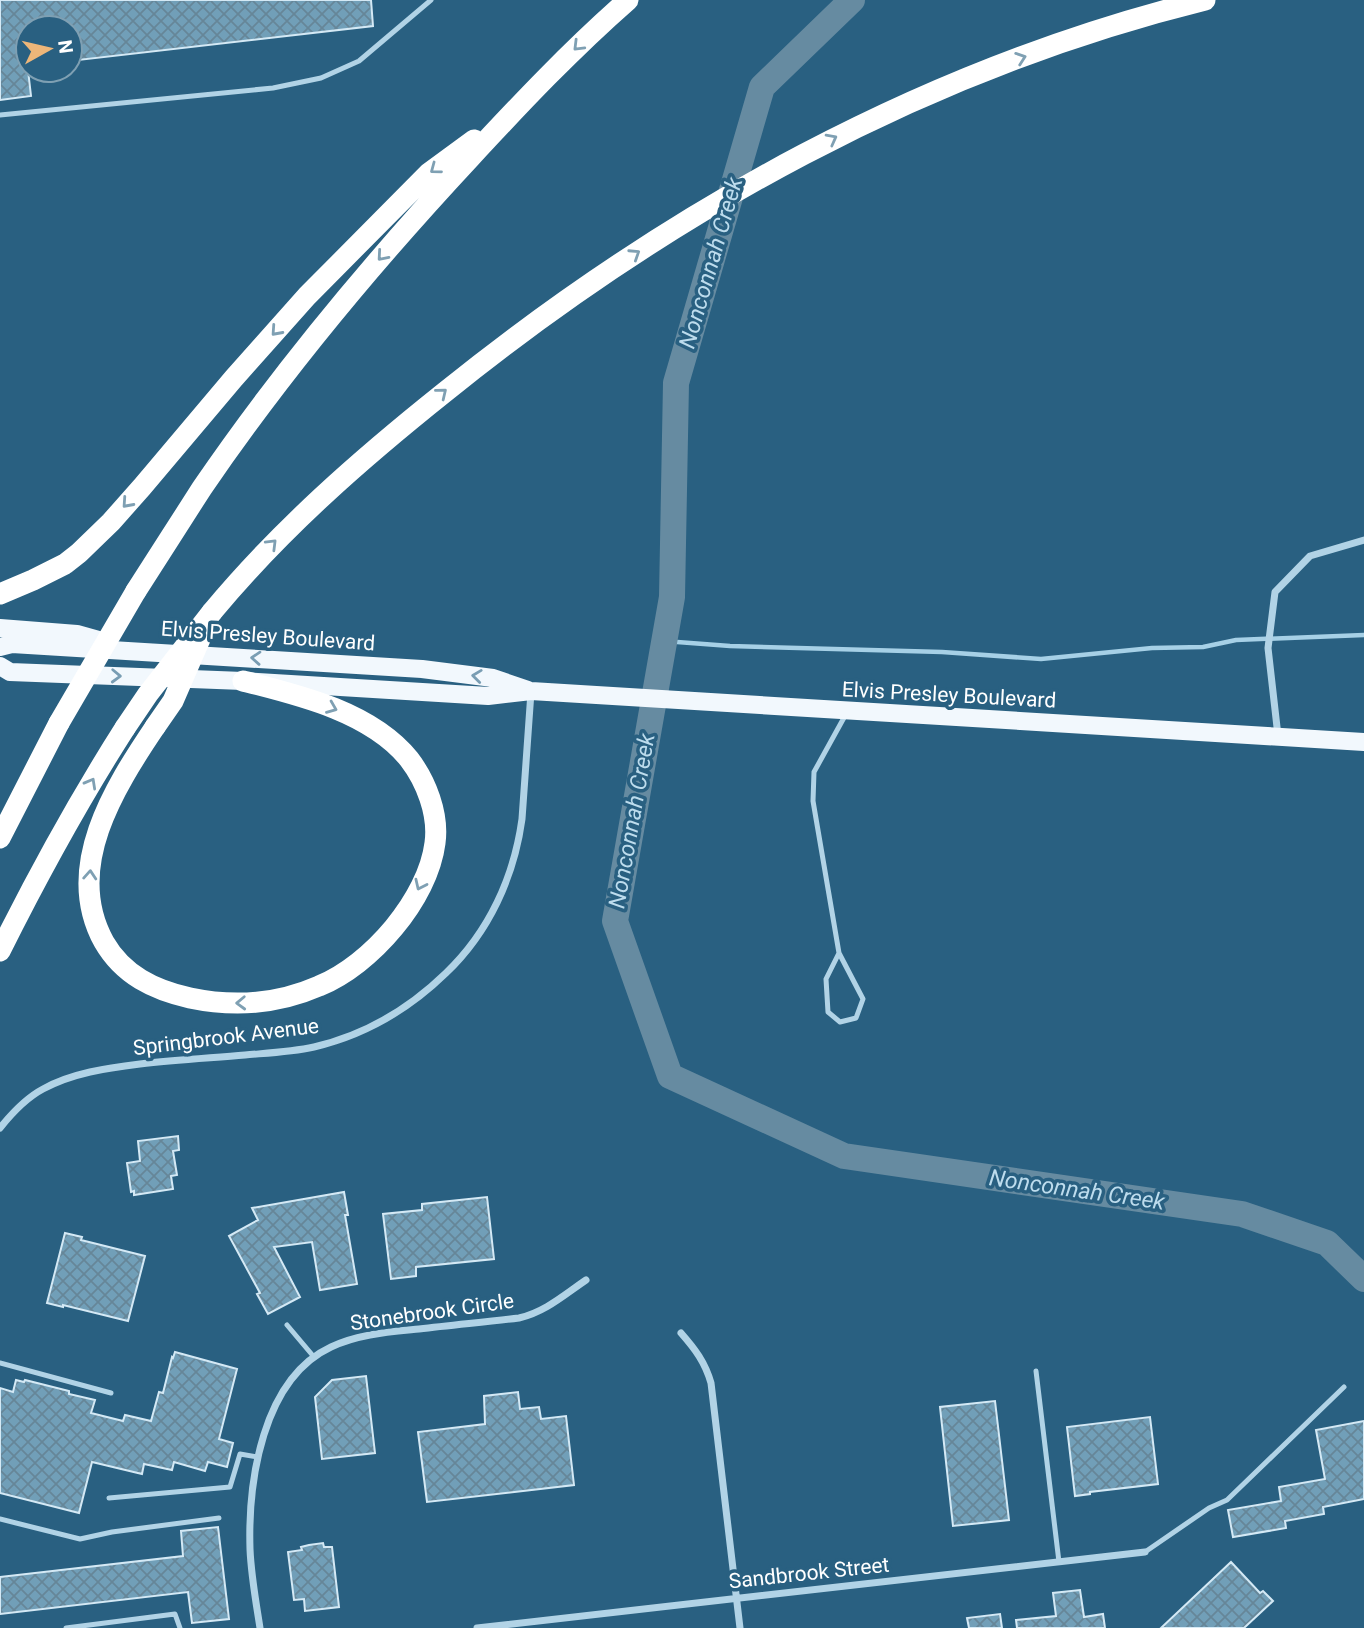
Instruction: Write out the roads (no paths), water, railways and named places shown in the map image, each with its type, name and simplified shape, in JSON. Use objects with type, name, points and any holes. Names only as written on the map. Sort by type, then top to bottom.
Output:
[{"type":"highway","points":[[0,838],[59,723],[136,591],[202,488],[289,370],[356,286],[510,114],[590,33],[628,0]]},
{"type":"highway","points":[[0,951],[26,898],[100,767],[155,685],[212,612],[290,526],[344,476],[477,365],[578,291],[715,203],[856,127],[957,82],[1077,38],[1201,1],[1224,0]]},
{"type":"highway","points":[[0,608],[44,586],[79,553],[111,522],[288,317],[361,240],[429,173],[510,114]]},
{"type":"highway","points":[[0,594],[65,564]]},
{"type":"highway","points":[[212,612],[173,701],[118,784],[101,820],[92,855],[89,885],[99,932],[118,962],[136,978],[155,988],[182,996],[210,1002],[240,1004],[292,996],[321,986],[369,954],[389,935],[406,912],[419,890],[435,844],[433,809],[421,778],[408,758],[393,744],[354,718],[322,704],[243,681]]},
{"type":"main road","points":[[0,628],[77,634],[139,651]]},
{"type":"main road","name":"Elvis Presley Boulevard","points":[[0,647],[12,644],[422,669],[493,678],[531,691]]},
{"type":"main road","name":"Elvis Presley Boulevard","points":[[0,666],[10,672],[243,681],[488,696],[531,691],[1364,742]]},
{"type":"street","points":[[1278,737],[1268,648],[1275,592],[1310,556],[1364,540]]},
{"type":"street","name":"Springbrook Avenue","points":[[0,1128],[18,1108],[41,1090],[84,1073],[120,1066],[312,1047],[344,1039],[391,1016],[422,996],[453,967],[479,935],[506,882],[519,840],[522,819],[531,691]]},
{"type":"street","name":"Stonebrook Circle","points":[[260,1628],[250,1550],[254,1479],[272,1410],[284,1388],[300,1370],[330,1347],[353,1339],[527,1316],[549,1307],[586,1280]]},
{"type":"street","points":[[681,1333],[701,1356],[707,1368],[740,1628]]},
{"type":"street","name":"Sandbrook Street","points":[[477,1628],[1145,1552]]},
{"type":"lane","points":[[0,115],[273,88],[321,78],[359,61],[431,0]]},
{"type":"lane","points":[[839,953],[827,979],[828,1013],[840,1022],[856,1018],[863,999],[839,953],[813,791],[814,772],[848,711]]},
{"type":"lane","points":[[287,1325],[314,1357]]},
{"type":"lane","points":[[0,1363],[111,1393]]},
{"type":"lane","points":[[1036,1371],[1059,1562]]},
{"type":"lane","points":[[1145,1552],[1209,1508],[1227,1500],[1344,1387]]},
{"type":"lane","points":[[109,1498],[230,1487],[240,1454],[258,1457]]},
{"type":"lane","points":[[0,1519],[80,1539],[124,1530],[219,1518]]},
{"type":"lane","points":[[65,1628],[175,1614],[180,1628]]},
{"type":"waterway","name":"Nonconnah Creek","points":[[852,0],[762,87],[676,383],[672,597],[615,921],[670,1076],[844,1156],[1242,1214],[1327,1243],[1364,1279]]},
{"type":"waterway","points":[[664,641],[730,646],[942,652],[1041,659],[1152,648],[1203,647],[1236,640],[1364,635]]}]
